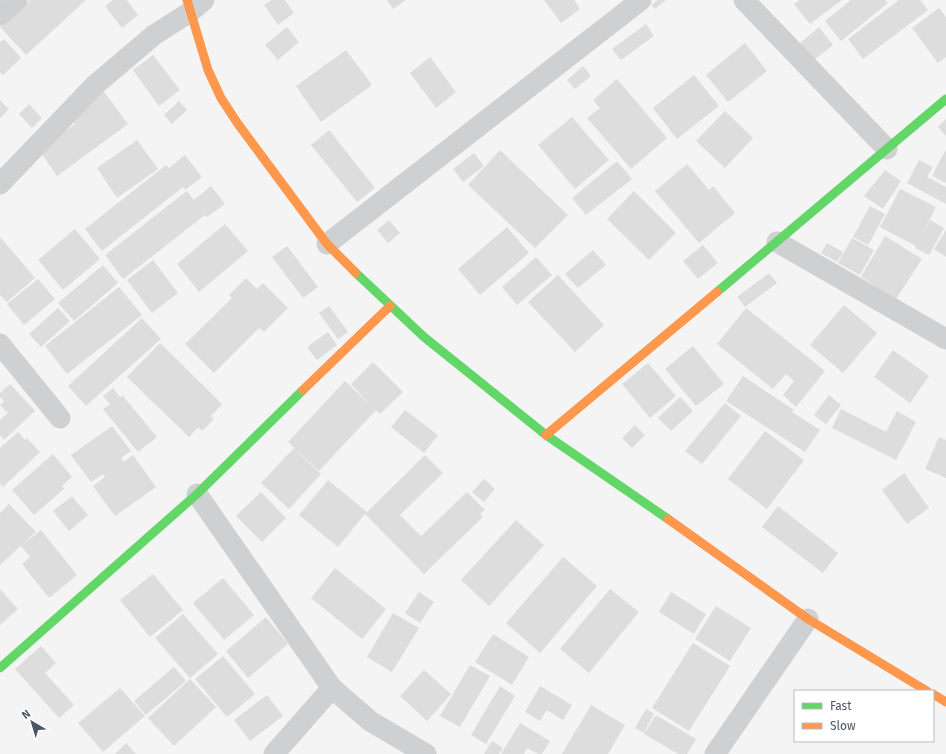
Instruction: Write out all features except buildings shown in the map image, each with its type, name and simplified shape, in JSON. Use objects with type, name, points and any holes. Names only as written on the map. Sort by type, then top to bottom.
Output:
[{"type":"street","points":[[0,15],[17,0]]},
{"type":"street","points":[[327,244],[641,0]]},
{"type":"street","points":[[744,0],[887,149]]},
{"type":"street","points":[[0,184],[95,85],[193,4],[208,70],[221,98],[238,124],[327,244],[390,306],[424,337],[546,435],[710,548],[808,619],[925,690]]},
{"type":"street","points":[[546,435],[946,99]]},
{"type":"street","points":[[777,242],[946,339]]},
{"type":"street","points":[[0,668],[197,494],[390,306]]},
{"type":"street","points":[[0,344],[60,418]]},
{"type":"street","points":[[197,494],[332,688],[370,721],[426,754]]},
{"type":"street","points":[[716,754],[808,619]]},
{"type":"street","points":[[274,754],[332,688]]},
{"type":"street","points":[[934,695],[946,702]]},
{"type":"traffic: fast","points":[[717,292],[946,99]]},
{"type":"traffic: fast","points":[[356,273],[424,337],[546,435],[668,519]]},
{"type":"traffic: fast","points":[[0,668],[197,494],[303,390]]},
{"type":"traffic: slow","points":[[187,0],[208,70],[221,98],[238,124],[327,244],[356,273]]},
{"type":"traffic: slow","points":[[546,435],[717,292]]},
{"type":"traffic: slow","points":[[303,390],[390,306]]},
{"type":"traffic: slow","points":[[668,519],[808,619],[925,690]]},
{"type":"traffic: slow","points":[[934,695],[946,702]]}]
